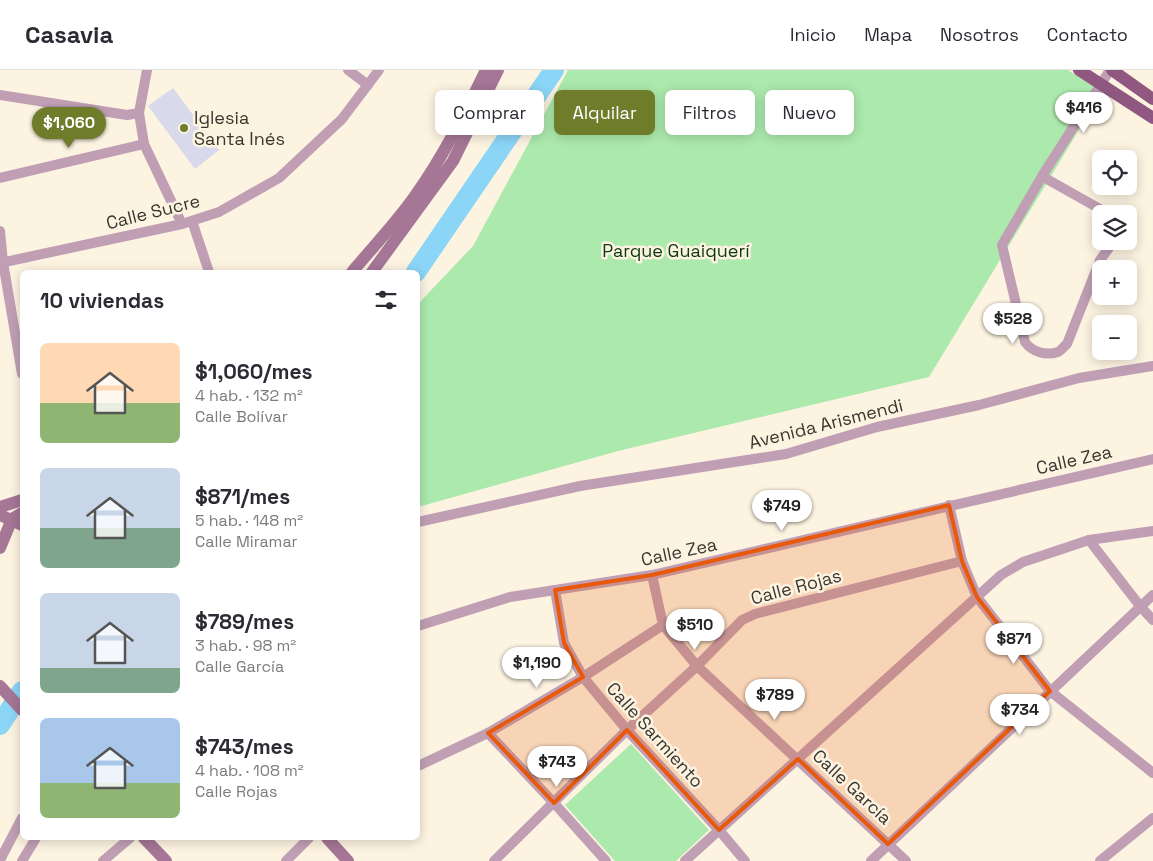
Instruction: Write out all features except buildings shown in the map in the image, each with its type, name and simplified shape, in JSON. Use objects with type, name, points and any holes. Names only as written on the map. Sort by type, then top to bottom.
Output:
[{"type":"main road","points":[[354,270],[415,197],[452,136],[486,70]]},
{"type":"main road","points":[[373,270],[453,162],[498,70]]},
{"type":"main road","points":[[1079,70],[1153,118]]},
{"type":"main road","points":[[1111,70],[1153,99]]},
{"type":"main road","points":[[0,507],[20,501]]},
{"type":"main road","points":[[0,548],[14,518]]},
{"type":"main road","points":[[0,686],[20,708]]},
{"type":"main road","points":[[146,840],[166,861]]},
{"type":"main road","points":[[329,840],[348,861]]},
{"type":"street","points":[[147,70],[139,113],[144,144],[182,224]]},
{"type":"street","points":[[348,70],[368,85]]},
{"type":"street","name":"Calle Sucre","points":[[1,262],[182,224],[219,212],[279,178],[342,119],[379,70]]},
{"type":"street","points":[[1107,250],[1100,260],[1067,344],[1058,352],[1040,353],[1030,348],[1025,342],[1002,245],[1043,176],[1111,70]]},
{"type":"street","points":[[0,95],[127,115],[139,113]]},
{"type":"street","points":[[0,178],[144,144]]},
{"type":"street","points":[[1043,176],[1093,205]]},
{"type":"street","points":[[192,221],[208,270]]},
{"type":"street","points":[[0,231],[1,262],[20,363]]},
{"type":"street","name":"Avenida Arismendi","points":[[420,522],[580,486],[786,454],[877,427],[979,405],[1079,378],[1153,366]]},
{"type":"street","name":"Calle Zea","points":[[420,625],[510,597],[652,575],[1153,459]]},
{"type":"street","points":[[949,506],[962,561],[977,597],[1050,691],[1153,774]]},
{"type":"street","points":[[685,861],[1002,575],[1022,562],[1089,540],[1153,531]]},
{"type":"street","points":[[1089,540],[1153,620]]},
{"type":"street","name":"Calle Rojas","points":[[494,861],[627,730],[697,666],[742,620],[755,614],[962,561]]},
{"type":"street","name":"Calle García","points":[[652,575],[662,625],[697,666],[906,861]]},
{"type":"street","name":"Calle Sarmiento","points":[[555,590],[564,643],[583,676],[627,730],[745,861]]},
{"type":"street","points":[[871,861],[1153,595]]},
{"type":"street","points":[[420,765],[488,732],[583,676],[662,625]]},
{"type":"street","points":[[488,732],[606,861]]},
{"type":"street","points":[[1100,861],[1153,818]]},
{"type":"street","points":[[0,860],[20,822]]},
{"type":"street","points":[[22,861],[35,840]]},
{"type":"street","points":[[104,861],[128,840]]},
{"type":"street","points":[[286,861],[307,840]]},
{"type":"highlighted area","points":[[949,505],[962,561],[977,597],[1050,691],[888,844],[798,759],[719,830],[627,730],[554,803],[488,733],[583,677],[564,643],[555,590],[652,575]]},
{"type":"green space","name":"Parque Guaiquerí","points":[[568,70],[1068,70],[1102,92],[929,377],[618,451],[420,506],[420,302],[473,246],[533,135],[544,135],[544,114],[554,96],[554,135],[655,135],[655,90],[557,90]]},
{"type":"green space","points":[[631,744],[709,830],[676,861],[615,861],[565,805]]},
{"type":"waterway","points":[[417,270],[554,70]]},
{"type":"waterway","points":[[0,725],[20,694]]},
{"type":"place","name":"Iglesia Santa Inés","points":[[184,128]]}]
